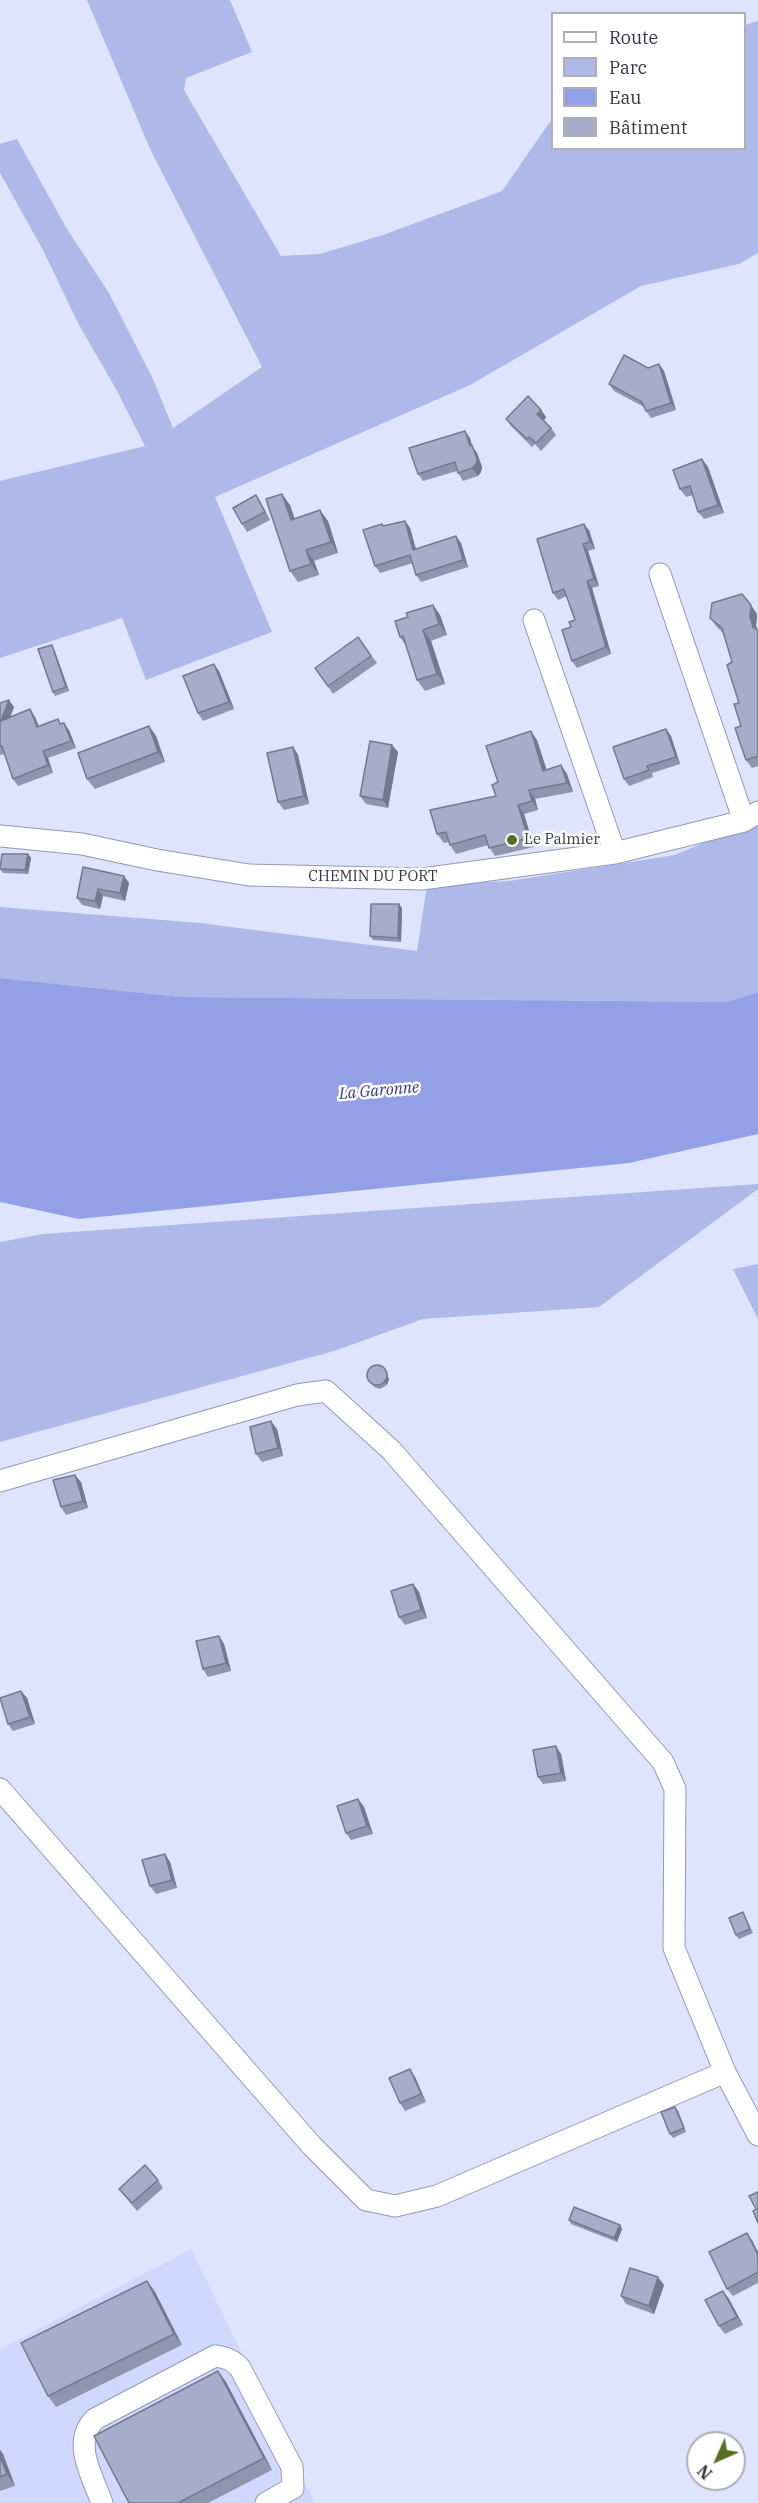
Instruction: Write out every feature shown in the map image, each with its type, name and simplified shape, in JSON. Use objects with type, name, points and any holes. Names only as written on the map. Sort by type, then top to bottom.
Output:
[{"type":"street","name":"CHEMIN DU PORT","points":[[0,836],[81,844],[157,860],[249,875],[422,879],[615,853],[751,816],[660,574]]},
{"type":"street","points":[[534,620],[615,853]]},
{"type":"street","points":[[0,1481],[297,1395],[326,1391],[391,1450],[663,1762],[675,1789],[674,1948],[725,2072],[758,2135]]},
{"type":"street","points":[[0,1789],[312,2146],[366,2200],[395,2206],[437,2196],[725,2072]]},
{"type":"street","points":[[102,2503],[82,2447],[90,2424],[95,2419],[215,2356],[234,2361],[240,2368],[292,2467],[294,2488],[266,2503]]},
{"type":"shaded area","points":[[191,2249],[315,2503],[0,2503],[0,2349]]},
{"type":"green space","points":[[87,0],[230,0],[252,52],[186,78],[184,90],[281,256],[320,254],[383,235],[502,191],[551,120],[551,150],[746,150],[746,25],[758,21],[758,253],[739,264],[641,286],[470,385],[215,497],[272,632],[146,680],[122,618],[0,658],[0,481],[145,446],[116,389],[79,325],[43,250],[0,173],[0,144],[17,139],[67,229],[109,293],[152,377],[173,428],[262,367],[151,151]]},
{"type":"green space","points":[[758,820],[758,992],[729,1002],[181,997],[0,978],[0,907],[200,923],[417,951],[427,885],[509,881],[675,855]]},
{"type":"green space","points":[[758,1184],[758,1189],[599,1307],[423,1319],[334,1351],[0,1442],[0,1242],[43,1234]]},
{"type":"green space","points":[[758,1264],[758,1319],[733,1269]]},
{"type":"water","name":"La Garonne","points":[[0,978],[181,997],[728,1002],[758,992],[758,1134],[629,1163],[79,1219],[0,1202]]},
{"type":"building","points":[[624,355],[648,368],[659,364],[671,403],[646,411],[642,402],[609,384]]},
{"type":"building","points":[[528,396],[541,410],[537,414],[551,428],[536,443],[529,437],[527,439],[506,419]]},
{"type":"building","points":[[465,431],[477,459],[472,468],[458,473],[455,462],[418,474],[409,448]]},
{"type":"building","points":[[702,459],[718,505],[698,512],[690,486],[680,489],[673,470]]},
{"type":"building","points":[[282,494],[291,520],[320,510],[331,542],[306,550],[311,564],[290,571],[266,499]]},
{"type":"building","points":[[256,495],[265,512],[242,524],[233,508]]},
{"type":"building","points":[[405,521],[413,550],[456,536],[463,560],[416,575],[410,555],[375,566],[363,530],[382,524],[383,526]]},
{"type":"building","points":[[584,524],[590,542],[583,544],[594,579],[587,581],[606,647],[572,661],[562,630],[571,627],[569,622],[575,620],[564,589],[553,593],[537,539]]},
{"type":"building","points":[[742,594],[751,605],[750,617],[753,627],[758,630],[758,756],[746,760],[735,728],[741,726],[734,704],[739,703],[727,665],[732,662],[722,628],[710,618],[712,603]]},
{"type":"building","points":[[433,605],[439,624],[423,630],[437,674],[417,680],[403,636],[400,637],[395,621],[408,617],[406,613]]},
{"type":"building","points":[[358,637],[371,656],[328,686],[315,668]]},
{"type":"building","points":[[52,645],[66,687],[53,692],[38,649]]},
{"type":"building","points":[[214,664],[229,702],[198,713],[183,676]]},
{"type":"building","points":[[9,700],[1,721],[30,709],[37,727],[58,719],[60,724],[64,723],[71,741],[43,751],[48,765],[13,779],[2,746],[0,746],[0,703]]},
{"type":"building","points":[[149,726],[158,752],[87,779],[78,753]]},
{"type":"building","points":[[666,729],[676,757],[647,766],[649,770],[624,779],[613,747]]},
{"type":"building","points":[[531,731],[543,771],[561,765],[567,783],[529,790],[532,801],[518,805],[528,838],[489,848],[485,835],[450,845],[446,832],[437,834],[430,810],[496,796],[492,785],[498,782],[486,746]]},
{"type":"building","points":[[370,741],[392,745],[383,800],[360,796]]},
{"type":"building","points":[[293,747],[304,796],[278,802],[267,753]]},
{"type":"building","points":[[2,854],[28,854],[25,870],[0,869]]},
{"type":"building","points":[[83,867],[124,876],[120,893],[98,889],[95,901],[77,898]]},
{"type":"building","points":[[371,904],[399,904],[398,938],[370,936]]},
{"type":"building","points":[[377,1365],[384,1368],[387,1375],[384,1382],[377,1385],[370,1382],[367,1375],[370,1368]]},
{"type":"building","points":[[271,1421],[278,1448],[256,1454],[250,1427]]},
{"type":"building","points":[[75,1475],[83,1501],[61,1507],[53,1480]]},
{"type":"building","points":[[413,1584],[421,1610],[399,1617],[391,1591]]},
{"type":"building","points":[[219,1636],[226,1663],[203,1669],[196,1641]]},
{"type":"building","points":[[21,1691],[30,1717],[8,1724],[0,1698]]},
{"type":"building","points":[[556,1746],[561,1773],[538,1777],[533,1750]]},
{"type":"building","points":[[358,1799],[367,1826],[346,1833],[337,1806]]},
{"type":"building","points":[[165,1854],[172,1880],[150,1886],[142,1860]]},
{"type":"building","points":[[743,1912],[750,1929],[736,1935],[729,1918]]},
{"type":"building","points":[[410,2069],[421,2094],[400,2103],[389,2078]]},
{"type":"building","points":[[675,2107],[684,2128],[670,2134],[661,2112]]},
{"type":"building","points":[[145,2165],[158,2180],[132,2203],[119,2189]]},
{"type":"building","points":[[758,2192],[758,2223],[753,2211],[756,2209],[749,2196]]},
{"type":"building","points":[[574,2207],[620,2225],[614,2238],[569,2220]]},
{"type":"building","points":[[747,2233],[758,2255],[758,2272],[727,2289],[709,2252]]},
{"type":"building","points":[[630,2268],[658,2277],[649,2306],[621,2296]]},
{"type":"building","points":[[147,2281],[174,2334],[48,2396],[21,2343]]},
{"type":"building","points":[[723,2291],[737,2317],[719,2326],[705,2300]]},
{"type":"building","points":[[218,2371],[264,2458],[178,2503],[129,2503],[94,2436]]},
{"type":"building","points":[[0,2456],[7,2474],[0,2477]]},
{"type":"place","name":"Le Palmier","points":[[512,840]]}]
